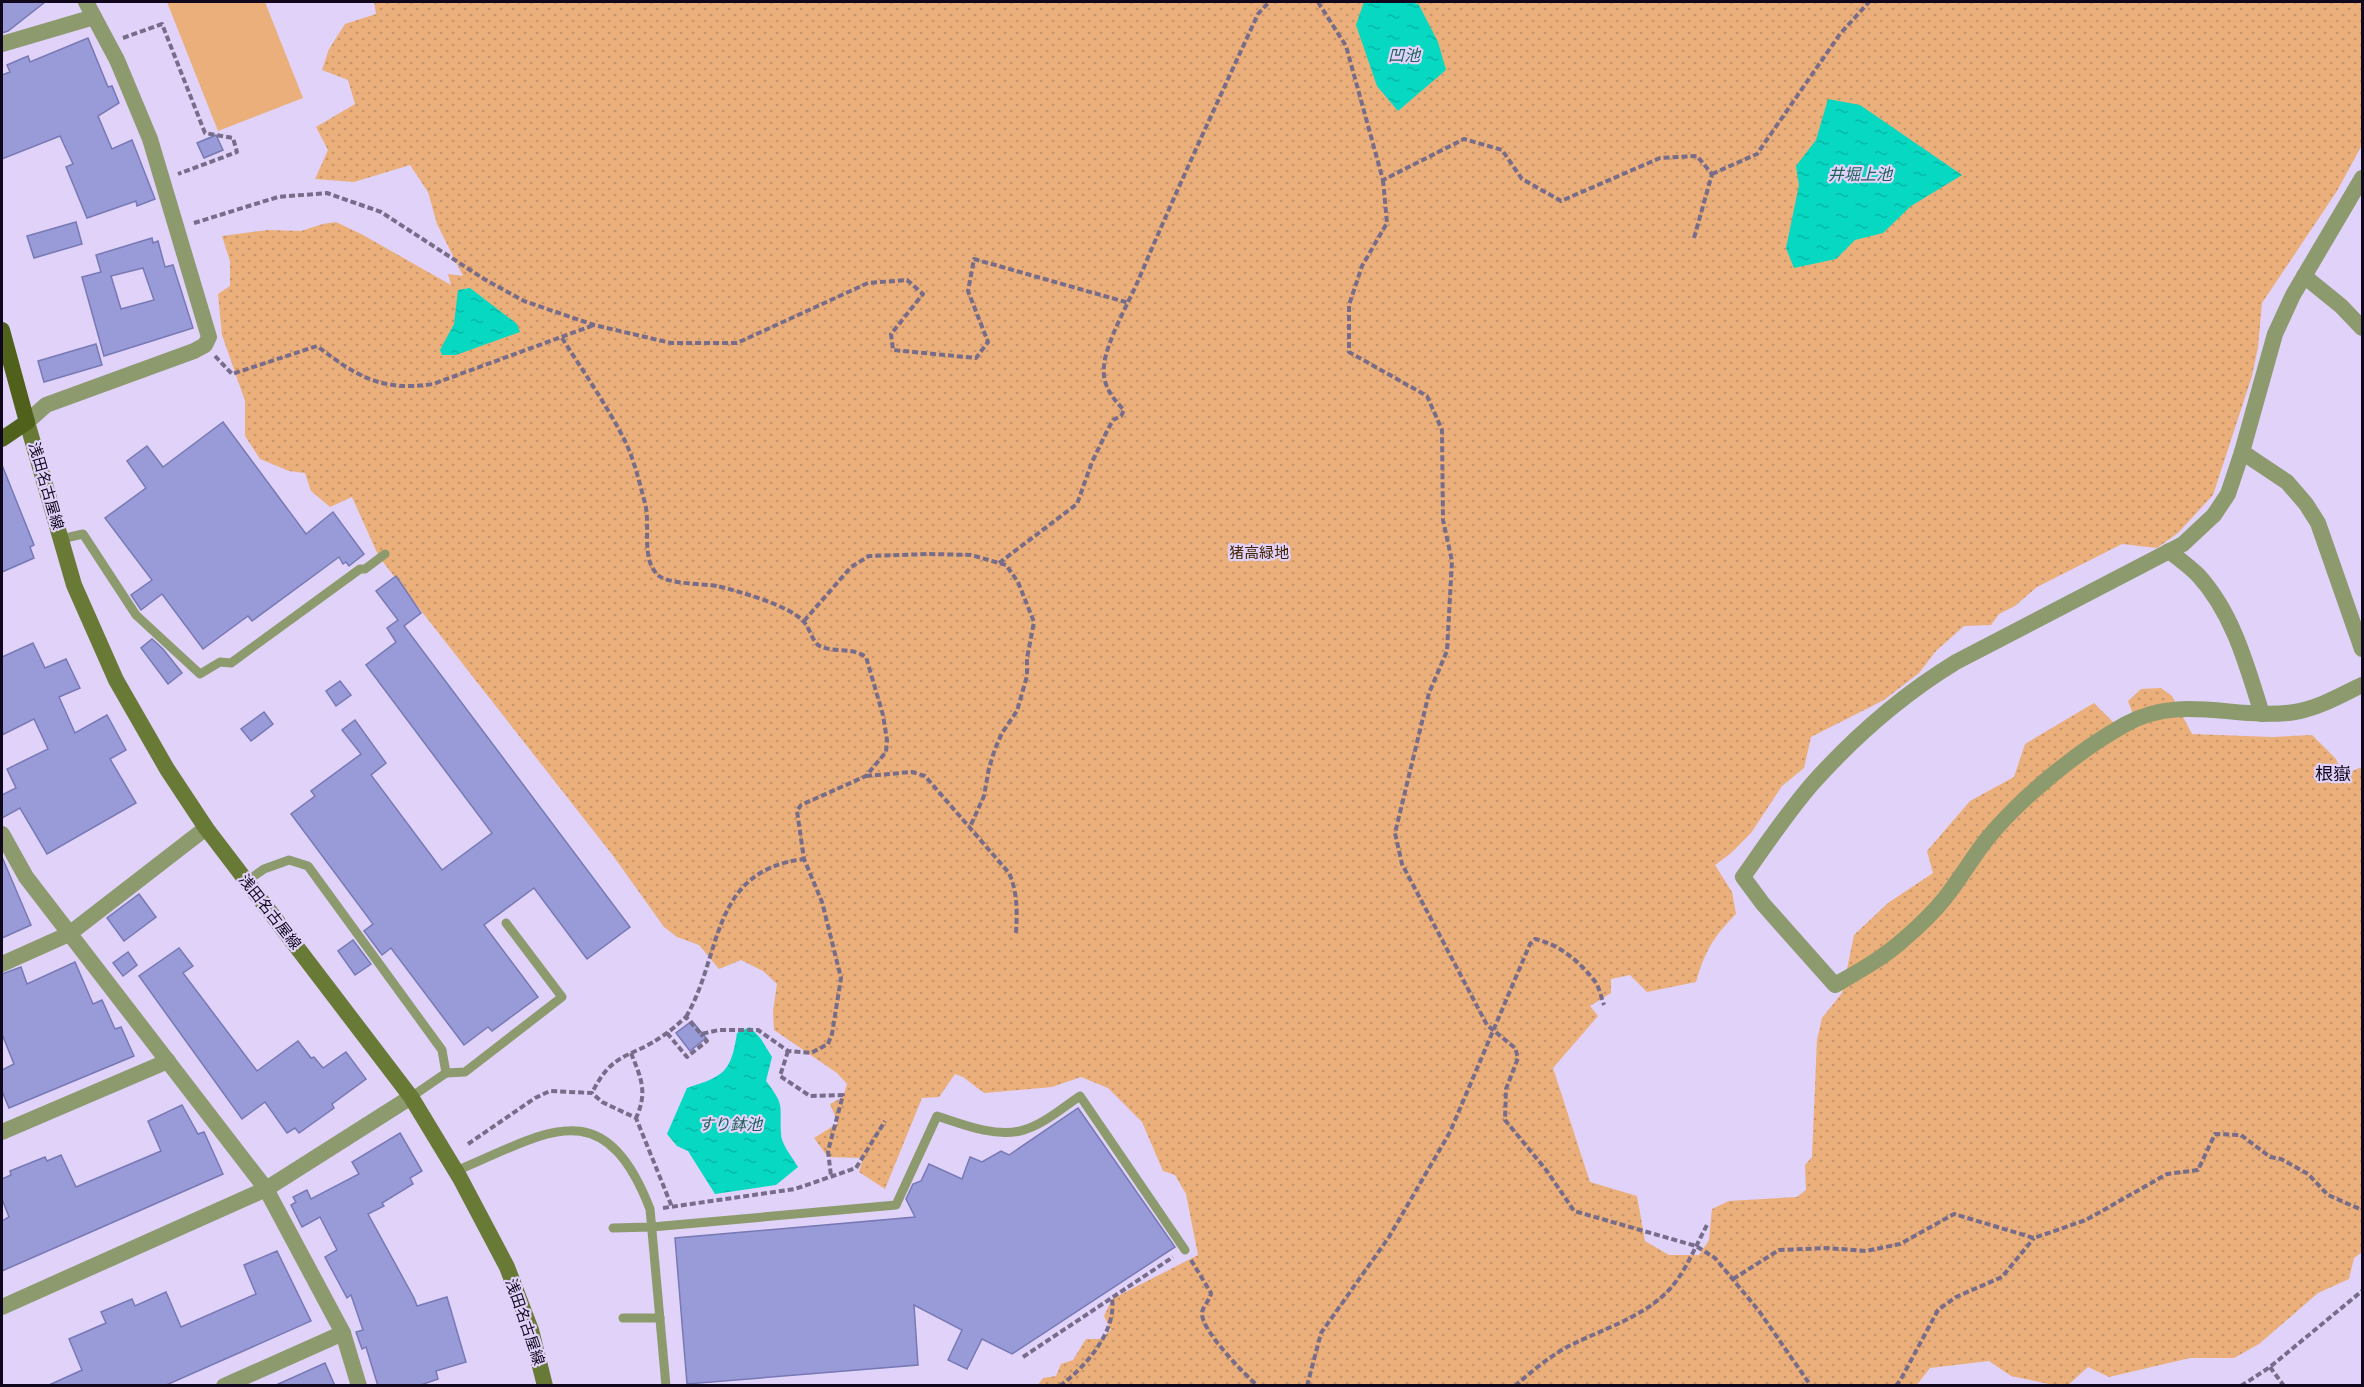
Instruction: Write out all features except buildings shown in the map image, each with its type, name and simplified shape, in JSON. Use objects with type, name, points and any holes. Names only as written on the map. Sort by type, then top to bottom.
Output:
[{"type":"main road","points":[[2,330],[27,422],[2,440]]},
{"type":"main road","name":"浅田名古屋線","points":[[27,422],[74,585],[116,680],[167,769],[206,828],[411,1097],[456,1171],[507,1267],[531,1330],[545,1386]]},
{"type":"street","points":[[27,422],[46,405],[194,351],[205,345],[209,337],[150,139],[117,60],[87,2]]},
{"type":"street","points":[[2,44],[94,17]]},
{"type":"street","points":[[2362,178],[2304,276],[2275,334],[2228,494],[2214,515],[2183,544],[1956,662],[1924,682],[1848,746],[1810,786],[1743,877],[1763,904],[1835,985],[1880,959],[1904,940],[1944,900],[1988,838],[2005,820],[2059,769],[2101,738],[2129,722],[2163,710],[2193,707],[2262,714],[2295,712],[2317,706],[2362,685]]},
{"type":"street","points":[[2304,276],[2341,306],[2362,328]]},
{"type":"street","points":[[2242,452],[2287,482],[2306,504],[2318,523],[2362,649]]},
{"type":"street","points":[[2169,551],[2197,574],[2214,595],[2239,642],[2262,714]]},
{"type":"street","points":[[2,964],[69,934],[206,828]]},
{"type":"street","points":[[2,834],[26,877],[266,1189],[343,1333],[359,1386]]},
{"type":"street","points":[[2,1132],[168,1061]]},
{"type":"street","points":[[2,1307],[266,1189],[411,1097]]},
{"type":"street","points":[[224,1386],[343,1333]]},
{"type":"lane","points":[[61,539],[83,534],[136,615],[200,674],[220,662],[231,663],[360,569],[365,569],[385,554]]},
{"type":"lane","points":[[247,881],[264,869],[289,860],[308,866],[442,1050],[446,1073]]},
{"type":"lane","points":[[411,1097],[446,1073],[465,1072],[562,997],[506,923]]},
{"type":"lane","points":[[613,1228],[652,1227],[896,1205],[937,1116],[983,1130],[1019,1131],[1035,1125],[1080,1096],[1185,1250]]},
{"type":"lane","points":[[456,1171],[536,1136],[557,1130],[582,1131],[604,1140],[624,1158],[643,1191],[650,1209],[666,1386]]},
{"type":"lane","points":[[623,1318],[660,1318]]},
{"type":"path","points":[[999,563],[1077,504],[1092,462],[1107,431],[1113,420],[1121,416],[1124,410],[1112,398],[1103,375],[1111,340],[1258,14],[1269,2]]},
{"type":"path","points":[[1318,2],[1346,46],[1383,180],[1387,223],[1362,266],[1349,305],[1349,352],[1427,396],[1442,430],[1443,520],[1452,561],[1447,651],[1429,693],[1395,833],[1402,864],[1487,1025],[1515,1048],[1518,1058],[1506,1089],[1505,1120],[1547,1171],[1574,1211],[1696,1246],[1715,1258],[1759,1311],[1811,1386]]},
{"type":"path","points":[[1712,174],[1757,154],[1840,34],[1869,2]]},
{"type":"path","points":[[108,43],[162,24],[205,133],[233,138],[237,152],[162,180]]},
{"type":"path","points":[[1383,180],[1464,139],[1502,150],[1522,179],[1561,201],[1660,158],[1697,156],[1712,174]]},
{"type":"path","points":[[1694,238],[1712,174]]},
{"type":"path","points":[[176,229],[278,197],[327,193],[381,212],[484,279],[524,301],[594,325],[671,343],[737,343],[868,283],[907,280],[923,294],[891,334],[893,350],[976,358],[988,342],[969,291],[974,259],[1129,303]]},
{"type":"path","points":[[205,345],[232,374],[317,346],[349,370],[372,380],[396,386],[419,386],[433,384],[594,325]]},
{"type":"path","points":[[562,338],[624,438],[635,467],[648,516],[648,560],[661,578],[741,592],[791,612],[804,621],[816,644],[828,649],[856,651],[866,657],[877,693],[887,740],[886,752],[866,776]]},
{"type":"path","points":[[804,621],[851,567],[869,556],[971,555],[1006,565],[1018,582],[1034,622],[1023,695],[995,749],[984,796],[970,827]]},
{"type":"path","points":[[701,1034],[719,1030],[758,1030],[788,1051],[811,1053],[828,1044],[832,1034],[841,978],[822,902],[804,859],[796,811],[801,805],[866,776],[912,772],[925,777],[1009,873],[1017,903],[1016,934]]},
{"type":"path","points":[[592,1093],[601,1075],[611,1064],[668,1033],[686,1017],[700,987],[727,909],[736,895],[753,879],[773,866],[804,859]]},
{"type":"path","points":[[1306,1386],[1321,1333],[1389,1237],[1450,1132],[1530,945],[1535,939],[1548,941],[1562,950],[1595,980],[1604,1005]]},
{"type":"path","points":[[668,1033],[687,1057],[707,1041],[686,1017]]},
{"type":"path","points":[[788,1051],[780,1076],[810,1096],[843,1095],[828,1151],[831,1176]]},
{"type":"path","points":[[631,1053],[643,1084],[643,1104],[636,1118]]},
{"type":"path","points":[[650,1209],[795,1189],[856,1168],[885,1121]]},
{"type":"path","points":[[1896,1386],[1938,1310],[1956,1297],[2002,1277],[2034,1238],[2086,1220],[2167,1174],[2198,1170],[2215,1134],[2241,1135],[2270,1157],[2281,1159],[2308,1174],[2328,1195],[2362,1210]]},
{"type":"path","points":[[1733,1280],[1779,1250],[1827,1248],[1866,1251],[1900,1244],[1954,1215],[2034,1238]]},
{"type":"path","points":[[1515,1386],[1531,1371],[1569,1346],[1622,1323],[1665,1294],[1688,1263],[1708,1223]]},
{"type":"path","points":[[1023,1357],[1185,1250],[1212,1293],[1204,1306],[1203,1321],[1234,1365],[1258,1386]]},
{"type":"path","points":[[2241,1386],[2270,1367],[2362,1291]]},
{"type":"path","points":[[1060,1386],[1082,1366],[1108,1330],[1113,1311],[1112,1298]]},
{"type":"path","points":[[2270,1367],[2284,1386]]},
{"type":"green space","points":[[167,2],[265,2],[303,98],[218,131]]},
{"type":"green space","name":"猪高緑地","points":[[374,2],[2362,2],[2362,145],[2337,191],[2262,303],[2258,347],[2252,376],[2213,495],[2178,533],[2157,548],[2122,544],[2037,587],[2015,606],[1999,614],[1991,625],[1964,626],[1936,651],[1919,673],[1884,700],[1811,737],[1804,768],[1782,786],[1751,833],[1715,865],[1732,892],[1736,914],[1711,945],[1696,982],[1647,992],[1630,975],[1611,979],[1611,993],[1590,1006],[1598,1016],[1553,1068],[1590,1182],[1637,1196],[1645,1241],[1669,1255],[1699,1255],[1709,1240],[1712,1209],[1729,1201],[1797,1197],[1806,1190],[1805,1165],[1812,1157],[1817,1040],[1822,1018],[1842,993],[1854,935],[1888,903],[1933,873],[1927,851],[1970,801],[2014,777],[2025,744],[2094,703],[2119,728],[2136,722],[2128,701],[2141,689],[2161,688],[2172,696],[2192,734],[2272,737],[2312,735],[2336,759],[2343,775],[2362,767],[2362,1252],[2354,1258],[2349,1279],[2318,1293],[2259,1344],[2234,1358],[2190,1358],[2109,1377],[2088,1367],[2068,1385],[2054,1385],[2011,1376],[1989,1361],[1930,1368],[1916,1386],[1038,1385],[1043,1378],[1056,1376],[1061,1364],[1073,1360],[1086,1339],[1100,1339],[1111,1330],[1104,1316],[1112,1299],[1198,1255],[1186,1194],[1175,1175],[1163,1171],[1142,1122],[1108,1088],[1081,1077],[1052,1087],[984,1093],[963,1077],[955,1074],[939,1097],[922,1098],[885,1189],[859,1172],[863,1158],[828,1157],[814,1138],[838,1123],[830,1104],[843,1097],[847,1084],[837,1073],[774,1030],[773,1011],[777,984],[763,971],[741,960],[719,969],[699,945],[677,937],[664,927],[614,857],[379,557],[352,497],[330,507],[311,491],[305,473],[289,471],[260,459],[245,436],[245,401],[222,335],[218,294],[230,286],[230,261],[222,236],[268,230],[301,231],[336,222],[451,285],[448,274],[463,276],[437,224],[428,192],[410,165],[354,182],[315,179],[328,150],[316,127],[355,104],[348,80],[322,70],[329,49],[345,24],[376,14]]},
{"type":"water","name":"凹池","points":[[1364,2],[1413,2],[1419,5],[1438,42],[1446,70],[1398,111],[1377,86],[1356,25]]},
{"type":"water","name":"井堀上池","points":[[1828,99],[1860,105],[1962,175],[1911,206],[1883,233],[1855,240],[1836,259],[1794,268],[1786,248],[1799,185],[1796,166],[1816,140]]},
{"type":"water","points":[[470,288],[517,324],[520,332],[456,355],[442,355],[440,350],[454,324],[458,290]]},
{"type":"water","name":"すり鉢池","points":[[750,1027],[772,1057],[766,1081],[779,1102],[783,1142],[798,1167],[776,1185],[715,1194],[688,1151],[677,1146],[667,1134],[687,1088],[710,1080],[724,1071],[732,1057],[737,1033]]},
{"type":"district","name":"根嶽","points":[[2333,774]]}]
